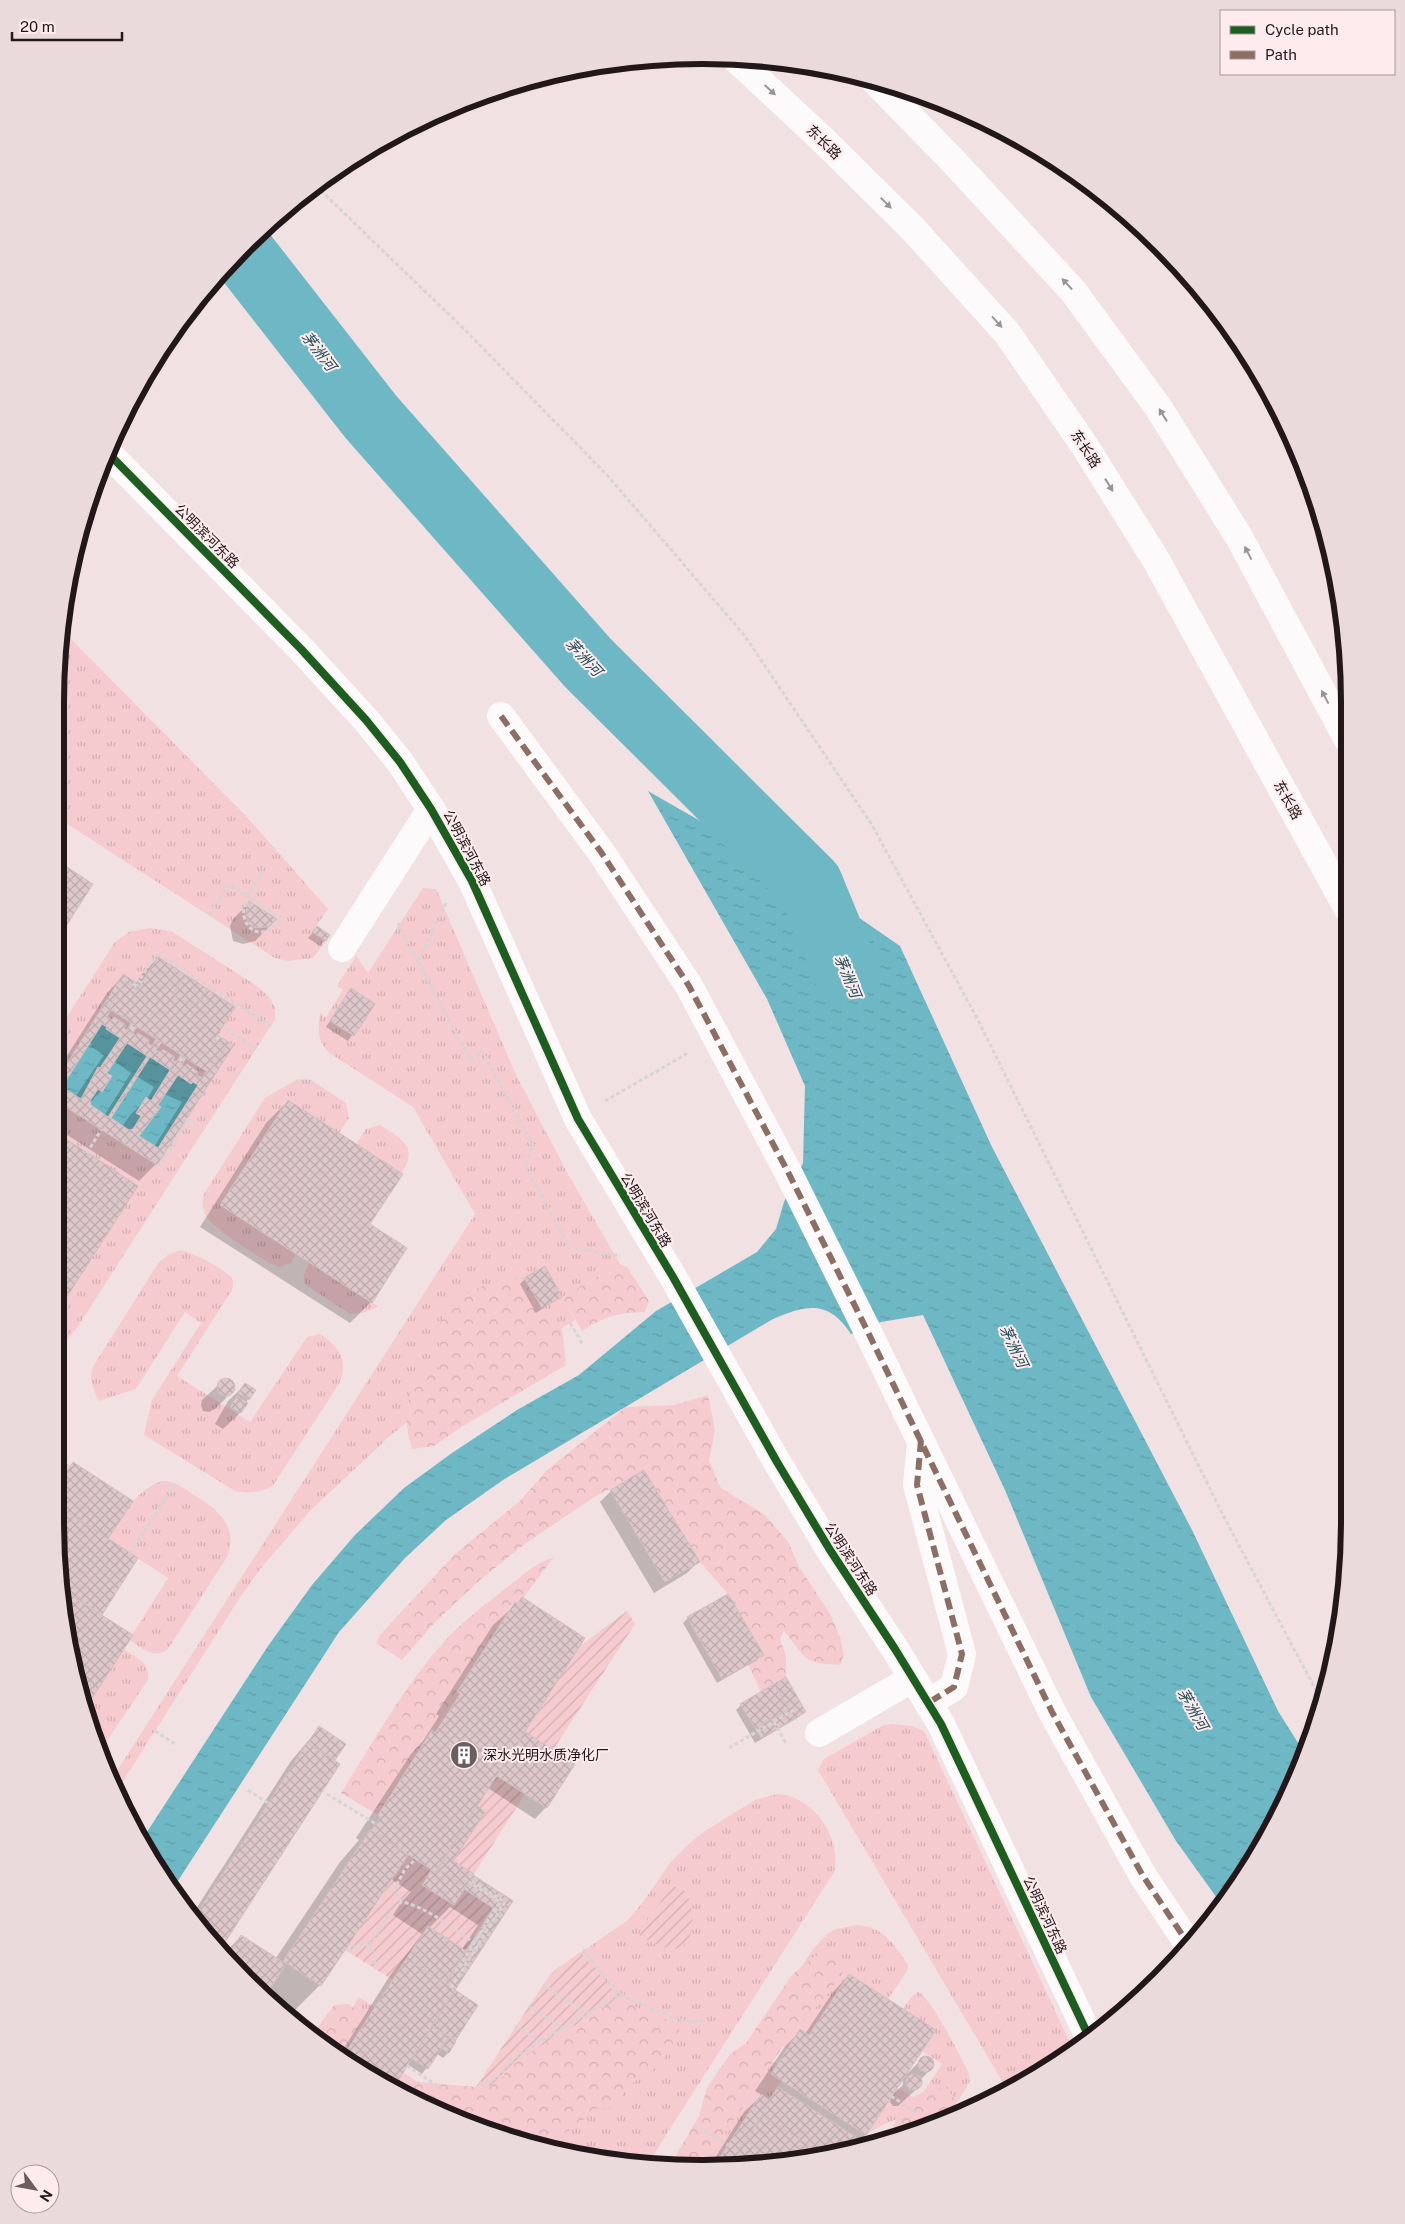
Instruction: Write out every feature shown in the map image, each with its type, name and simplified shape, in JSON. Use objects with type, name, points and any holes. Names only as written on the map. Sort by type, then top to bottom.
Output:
[{"type":"street","name":"东长路","points":[[743,65],[822,139],[912,228],[1007,333],[1084,445],[1156,560],[1341,896]]},
{"type":"street","points":[[885,91],[954,162],[1073,291],[1158,407],[1239,537],[1341,727]]},
{"type":"street","name":"公明滨河东路","points":[[112,457],[294,642],[366,720],[400,762],[431,809],[472,881],[578,1120],[673,1276],[777,1462],[825,1542],[941,1724],[1086,2031]]},
{"type":"street","points":[[501,716],[601,852],[689,986],[788,1172],[921,1440],[1052,1712],[1143,1876],[1186,1940]]},
{"type":"street","points":[[342,948],[431,809]]},
{"type":"street","points":[[921,1440],[917,1484],[962,1654],[954,1687],[928,1703]]},
{"type":"street","points":[[819,1733],[913,1678]]},
{"type":"path","points":[[321,191],[465,330],[608,476],[745,636],[872,825],[977,1018],[1225,1519],[1317,1693]]},
{"type":"path","points":[[247,896],[263,871]]},
{"type":"path","points":[[209,915],[229,884],[282,918],[270,929],[262,932],[256,931],[244,920],[243,909],[245,905],[247,906]]},
{"type":"path","points":[[418,962],[449,896]]},
{"type":"path","points":[[398,922],[470,1059],[483,1052],[533,1145],[525,1164],[569,1247],[626,1256]]},
{"type":"path","points":[[142,983],[139,981],[157,953],[271,1026]]},
{"type":"path","points":[[133,984],[139,987]]},
{"type":"path","points":[[131,1030],[134,1025]]},
{"type":"path","points":[[226,1030],[256,1049]]},
{"type":"path","points":[[216,1037],[221,1041]]},
{"type":"path","points":[[180,1062],[183,1056]]},
{"type":"path","points":[[602,1103],[664,1066]]},
{"type":"path","points":[[158,1163],[160,1165],[188,1119],[204,1130]]},
{"type":"path","points":[[87,1153],[101,1130]]},
{"type":"path","points":[[570,1323],[583,1345]]},
{"type":"path","points":[[130,1553],[176,1483]]},
{"type":"path","points":[[774,1722],[790,1750]]},
{"type":"path","points":[[155,1731],[174,1744]]},
{"type":"path","points":[[248,1790],[268,1803]]},
{"type":"path","points":[[327,1794],[376,1824]]},
{"type":"path","points":[[402,1902],[394,1890],[405,1870],[416,1859]]},
{"type":"path","points":[[451,1988],[506,1902],[470,1881],[500,1902],[457,1970],[455,1968]]},
{"type":"path","points":[[370,1946],[391,1912],[402,1902],[411,1903],[422,1909],[478,1946]]},
{"type":"path","points":[[348,1952],[354,1946],[370,1946]]},
{"type":"path","points":[[370,1946],[376,1959],[373,1967]]},
{"type":"path","points":[[583,1950],[620,1994],[675,2019],[695,2022],[706,2020]]},
{"type":"path","points":[[543,1985],[587,2014]]},
{"type":"path","points":[[479,2083],[487,2084],[495,2080],[514,2059],[540,2041],[620,1994]]},
{"type":"path","points":[[528,2006],[563,2028]]},
{"type":"path","points":[[516,2026],[540,2041]]},
{"type":"path","points":[[407,2066],[441,2088]]},
{"type":"path","points":[[891,2096],[918,2114]]},
{"type":"path","points":[[699,2127],[728,2145]]},
{"type":"green space","points":[[67,635],[247,817],[328,909],[312,932],[326,941],[313,958],[288,961],[275,958],[64,822],[64,702]]},
{"type":"green space","points":[[423,888],[436,889],[516,1075],[569,1176],[620,1264],[562,1297],[575,1320],[411,1419],[391,1435],[311,1510],[261,1568],[239,1599],[121,1785],[115,1773],[475,1214],[413,1107],[331,1054],[323,1045],[319,1025],[320,1013],[326,1017],[343,990],[337,986],[356,956],[368,973]]},
{"type":"green space","points":[[149,928],[171,931],[257,986],[270,998],[275,1007],[275,1019],[77,1328],[64,1343],[64,1021],[115,942],[129,932]]},
{"type":"green space","points":[[298,1079],[311,1080],[346,1103],[349,1118],[339,1133],[287,1100],[221,1205],[296,1254],[291,1263],[279,1267],[252,1252],[211,1221],[206,1216],[203,1200],[204,1194],[265,1098]]},
{"type":"green space","points":[[380,1125],[401,1139],[408,1150],[407,1164],[402,1173],[356,1144],[366,1129]]},
{"type":"green space","points":[[180,1250],[200,1257],[223,1270],[232,1278],[233,1284],[232,1290],[177,1376],[250,1422],[307,1337],[320,1334],[333,1344],[341,1355],[343,1368],[339,1384],[272,1487],[267,1489],[249,1492],[235,1491],[144,1435],[152,1400],[201,1323],[185,1312],[136,1389],[99,1401],[95,1392],[91,1378],[94,1365],[159,1262],[168,1255]]},
{"type":"green space","points":[[310,1263],[378,1306],[363,1313],[350,1314],[306,1285],[305,1271]]},
{"type":"green space","points":[[620,1264],[627,1267],[649,1301],[645,1312],[612,1316],[582,1331],[562,1297]]},
{"type":"green space","points":[[524,1278],[547,1315],[562,1328],[566,1365],[463,1426],[434,1446],[412,1449],[407,1429],[410,1395],[416,1376],[439,1369],[442,1351],[438,1333],[442,1319],[468,1293],[501,1281]]},
{"type":"green space","points":[[708,1395],[715,1430],[709,1461],[721,1488],[765,1515],[789,1543],[798,1565],[830,1614],[840,1637],[844,1655],[840,1665],[818,1663],[806,1657],[784,1631],[780,1639],[786,1656],[786,1677],[761,1692],[748,1664],[763,1655],[728,1594],[700,1562],[644,1470],[593,1498],[526,1543],[480,1580],[434,1623],[402,1660],[376,1643],[380,1635],[455,1554],[520,1501],[547,1470],[626,1407],[674,1405]]},
{"type":"green space","points":[[64,1463],[71,1465],[64,1477]]},
{"type":"green space","points":[[163,1481],[172,1482],[183,1487],[211,1506],[228,1527],[230,1546],[227,1557],[168,1649],[163,1652],[153,1653],[129,1640],[168,1578],[108,1539],[137,1497],[153,1485]]},
{"type":"green space","points":[[553,1558],[523,1598],[517,1604],[514,1602],[457,1691],[460,1694],[435,1733],[432,1731],[378,1815],[341,1793],[401,1698],[427,1661],[442,1644],[472,1615],[528,1571],[540,1563]]},
{"type":"green space","points":[[627,1611],[635,1624],[553,1750],[525,1732],[580,1646]]},
{"type":"green space","points":[[123,1649],[137,1657],[145,1665],[148,1680],[104,1745],[90,1701]]},
{"type":"green space","points":[[884,1725],[912,1726],[924,1731],[1070,2043],[1022,2075],[1004,2084],[818,1770],[824,1759]]},
{"type":"green space","points":[[497,1776],[525,1794],[474,1874],[453,1861],[485,1812],[477,1806]]},
{"type":"green space","points":[[777,1794],[790,1796],[813,1810],[829,1833],[834,1846],[836,1859],[834,1872],[651,2158],[578,2148],[537,2138],[460,2113],[553,1972],[628,1920],[670,1863],[691,1842],[705,1831],[755,1800]]},
{"type":"green space","points":[[409,1855],[432,1869],[422,1885],[453,1905],[464,1889],[493,1908],[466,1951],[428,1926],[393,1980],[345,1950]]},
{"type":"green space","points":[[674,1886],[685,1891],[693,1919],[691,1934],[688,1940],[683,1946],[673,1949],[660,1946],[639,1935],[644,1925]]},
{"type":"green space","points":[[856,1925],[874,1929],[893,1943],[908,1965],[907,1971],[888,1999],[849,1974],[809,2035],[800,2030],[787,2049],[771,2037],[771,2015],[813,1949],[827,1934],[833,1930]]},
{"type":"green space","points":[[834,1951],[845,1965],[841,1976],[789,2038],[764,2074],[767,2084],[740,2111],[709,2160],[674,2159],[699,2116],[707,2088],[730,2054],[746,2043],[792,1975],[815,1956]]},
{"type":"green space","points":[[580,1952],[619,1998],[516,2061],[496,2083],[476,2087],[553,1972]]},
{"type":"green space","points":[[918,1992],[930,2004],[945,2028],[969,2073],[970,2081],[953,2109],[907,2116],[886,2123],[866,2135],[898,2088],[918,2100],[942,2064],[922,2051],[903,2009],[912,1996]]},
{"type":"green space","points":[[359,1997],[375,2007],[346,2052],[331,2041]]},
{"type":"green space","points":[[619,1998],[646,2012],[680,2024],[677,2037],[660,2065],[628,2086],[615,2108],[594,2109],[576,2127],[548,2141],[497,2126],[458,2112],[403,2085],[407,2081],[477,2087],[492,2085],[500,2080],[516,2061]]},
{"type":"green space","points":[[349,2004],[362,2015],[363,2021],[344,2050],[316,2030],[334,2005]]},
{"type":"green space","points":[[767,2057],[778,2064],[771,2074],[782,2080],[769,2100],[760,2094],[718,2160],[679,2159]]},
{"type":"green space","points":[[403,2072],[419,2083],[414,2091],[397,2082]]},
{"type":"green space","points":[[948,2087],[957,2107],[892,2131],[902,2107],[908,2101],[914,2096]]},
{"type":"water","points":[[648,791],[810,884],[900,946],[992,1147],[1192,1530],[1278,1711],[1300,1746],[1275,1804],[1256,1841],[1234,1876],[1217,1899],[1176,1841],[1091,1697],[1005,1490],[923,1315],[881,1322],[851,1334],[843,1323],[826,1310],[807,1308],[773,1319],[503,1480],[446,1520],[405,1558],[339,1632],[176,1883],[145,1834],[268,1646],[312,1585],[355,1535],[404,1488],[452,1453],[517,1410],[579,1375],[656,1311],[757,1252],[776,1229],[784,1202],[803,1163],[805,1086],[767,999]]},
{"type":"water","points":[[102,1024],[120,1038],[100,1068],[98,1067],[81,1099],[64,1088],[64,1084]]},
{"type":"water","points":[[127,1043],[147,1056],[108,1117],[91,1105],[90,1101],[98,1089],[102,1092],[112,1076],[107,1073]]},
{"type":"water","points":[[150,1057],[170,1070],[151,1101],[146,1097],[136,1113],[141,1116],[133,1129],[129,1130],[111,1118]]},
{"type":"water","points":[[178,1075],[191,1084],[193,1082],[198,1085],[158,1148],[139,1136],[161,1107],[158,1105]]},
{"type":"building","points":[[64,865],[93,884],[64,929]]},
{"type":"building","points":[[249,901],[277,919],[268,927],[255,928],[249,924],[246,916]]},
{"type":"building","points":[[317,926],[330,935],[326,941],[312,932]]},
{"type":"building","points":[[158,957],[235,1007],[217,1035],[234,1045],[157,1165],[64,1106],[64,1088],[81,1099],[98,1067],[100,1068],[120,1038],[102,1024],[64,1084],[64,1068],[123,974],[140,985]],"holes":[[[111,1010],[131,1023],[127,1030],[124,1028],[126,1025],[114,1017],[112,1020],[107,1017]],[[137,1027],[156,1039],[152,1046],[148,1043],[149,1040],[138,1033],[136,1036],[133,1033]],[[162,1042],[181,1054],[176,1062],[173,1060],[175,1057],[163,1049],[161,1052],[156,1050]],[[127,1043],[147,1056],[108,1117],[91,1105],[90,1101],[98,1089],[102,1092],[112,1076],[107,1073]],[[150,1057],[170,1070],[151,1101],[146,1097],[136,1113],[141,1116],[133,1129],[129,1130],[111,1118]],[[186,1058],[207,1071],[202,1078],[197,1075],[198,1072],[187,1064],[185,1067],[182,1065]],[[178,1075],[191,1084],[193,1082],[198,1085],[158,1148],[139,1136],[161,1107],[158,1105]]]},
{"type":"building","points":[[158,957],[235,1007],[214,1040],[226,1047],[209,1073],[109,1008],[125,982],[137,990]]},
{"type":"building","points":[[186,975],[207,989],[195,1008],[173,994]]},
{"type":"building","points":[[351,988],[375,1004],[354,1036],[330,1021]]},
{"type":"building","points":[[288,1100],[403,1174],[370,1224],[407,1248],[372,1303],[220,1205]]},
{"type":"building","points":[[64,1138],[119,1173],[64,1259],[64,1254],[75,1236],[64,1229],[64,1226],[77,1234],[95,1206],[76,1193],[64,1213],[64,1209],[74,1192],[64,1185],[64,1183],[76,1190],[94,1162],[75,1150],[64,1167],[64,1163],[73,1148],[64,1142]],"holes":[[[96,1163],[114,1175],[97,1204],[77,1191]]]},
{"type":"building","points":[[64,1138],[138,1186],[64,1301]]},
{"type":"building","points":[[111,1169],[132,1182],[110,1215],[90,1203]]},
{"type":"building","points":[[545,1266],[562,1297],[542,1308],[524,1278]]},
{"type":"building","points":[[226,1378],[232,1381],[235,1387],[232,1393],[226,1396],[220,1393],[217,1387],[220,1381]]},
{"type":"building","points":[[245,1383],[256,1390],[249,1400],[238,1393]]},
{"type":"building","points":[[237,1396],[248,1403],[241,1413],[230,1407]]},
{"type":"building","points":[[73,1462],[133,1501],[108,1539],[64,1510],[64,1477]]},
{"type":"building","points":[[644,1470],[700,1562],[665,1582],[610,1490]]},
{"type":"building","points":[[64,1510],[138,1558],[102,1615],[68,1593]]},
{"type":"building","points":[[68,1593],[133,1635],[90,1701],[76,1646]]},
{"type":"building","points":[[728,1594],[764,1655],[722,1679],[687,1617]]},
{"type":"building","name":"深水光明水质净化厂","points":[[522,1597],[585,1638],[435,1872],[371,1831],[380,1818],[378,1815],[432,1730],[435,1733],[460,1694],[457,1692],[515,1602],[517,1604]]},
{"type":"building","points":[[786,1677],[806,1712],[761,1738],[755,1728],[789,1709],[774,1684]]},
{"type":"building","points":[[774,1684],[789,1709],[755,1728],[740,1704]]},
{"type":"building","points":[[319,1726],[346,1744],[335,1760],[308,1743]]},
{"type":"building","points":[[525,1732],[575,1764],[547,1808],[497,1776]]},
{"type":"building","points":[[307,1743],[340,1764],[224,1945],[198,1912]]},
{"type":"building","points":[[477,1806],[485,1812],[453,1861],[446,1856]]},
{"type":"building","points":[[370,1830],[408,1855],[321,1986],[283,1961]]},
{"type":"building","points":[[446,1856],[474,1874],[466,1887],[438,1869]]},
{"type":"building","points":[[432,1869],[435,1872],[438,1869],[466,1887],[454,1905],[422,1885]]},
{"type":"building","points":[[473,1875],[513,1901],[455,1990],[445,1984],[493,1908],[464,1889]]},
{"type":"building","points":[[428,1926],[466,1951],[445,1984],[406,1959]]},
{"type":"building","points":[[241,1935],[286,1964],[269,1991],[231,1952]]},
{"type":"building","points":[[406,1959],[455,1990],[397,2082],[346,2052]]},
{"type":"building","points":[[849,1974],[936,2030],[866,2135],[771,2074],[800,2029],[809,2035]]},
{"type":"building","points":[[455,1990],[478,2005],[455,2041],[432,2026]]},
{"type":"building","points":[[432,2026],[449,2037],[428,2069],[412,2059]]},
{"type":"building","points":[[449,2037],[456,2041],[449,2053],[442,2049]]},
{"type":"building","points":[[926,2056],[932,2058],[934,2064],[932,2070],[926,2072],[920,2070],[918,2064],[920,2058]]},
{"type":"building","points":[[914,2074],[920,2076],[922,2082],[920,2088],[914,2090],[908,2088],[906,2082],[908,2076]]},
{"type":"building","points":[[778,2087],[860,2140],[786,2155],[718,2160],[761,2094],[769,2100]]},
{"type":"building","points":[[762,2115],[816,2150],[750,2158],[738,2151]]},
{"type":"waterway","name":"茅洲河","points":[[246,257],[371,417],[588,663],[810,884],[845,969]]},
{"type":"marked path","points":[[501,716],[601,852],[689,986],[788,1172],[866,1328],[1052,1712],[1143,1876],[1186,1940]]},
{"type":"marked path","points":[[921,1440],[917,1485],[962,1654],[954,1687],[928,1703]]},
{"type":"cycle path","points":[[112,457],[301,649],[366,720],[400,762],[431,809],[472,881],[578,1119],[673,1277],[777,1462],[830,1550],[895,1649],[941,1724],[1086,2031]]},
{"type":"place","name":"深水光明水质净化厂","points":[[464,1755]]}]
